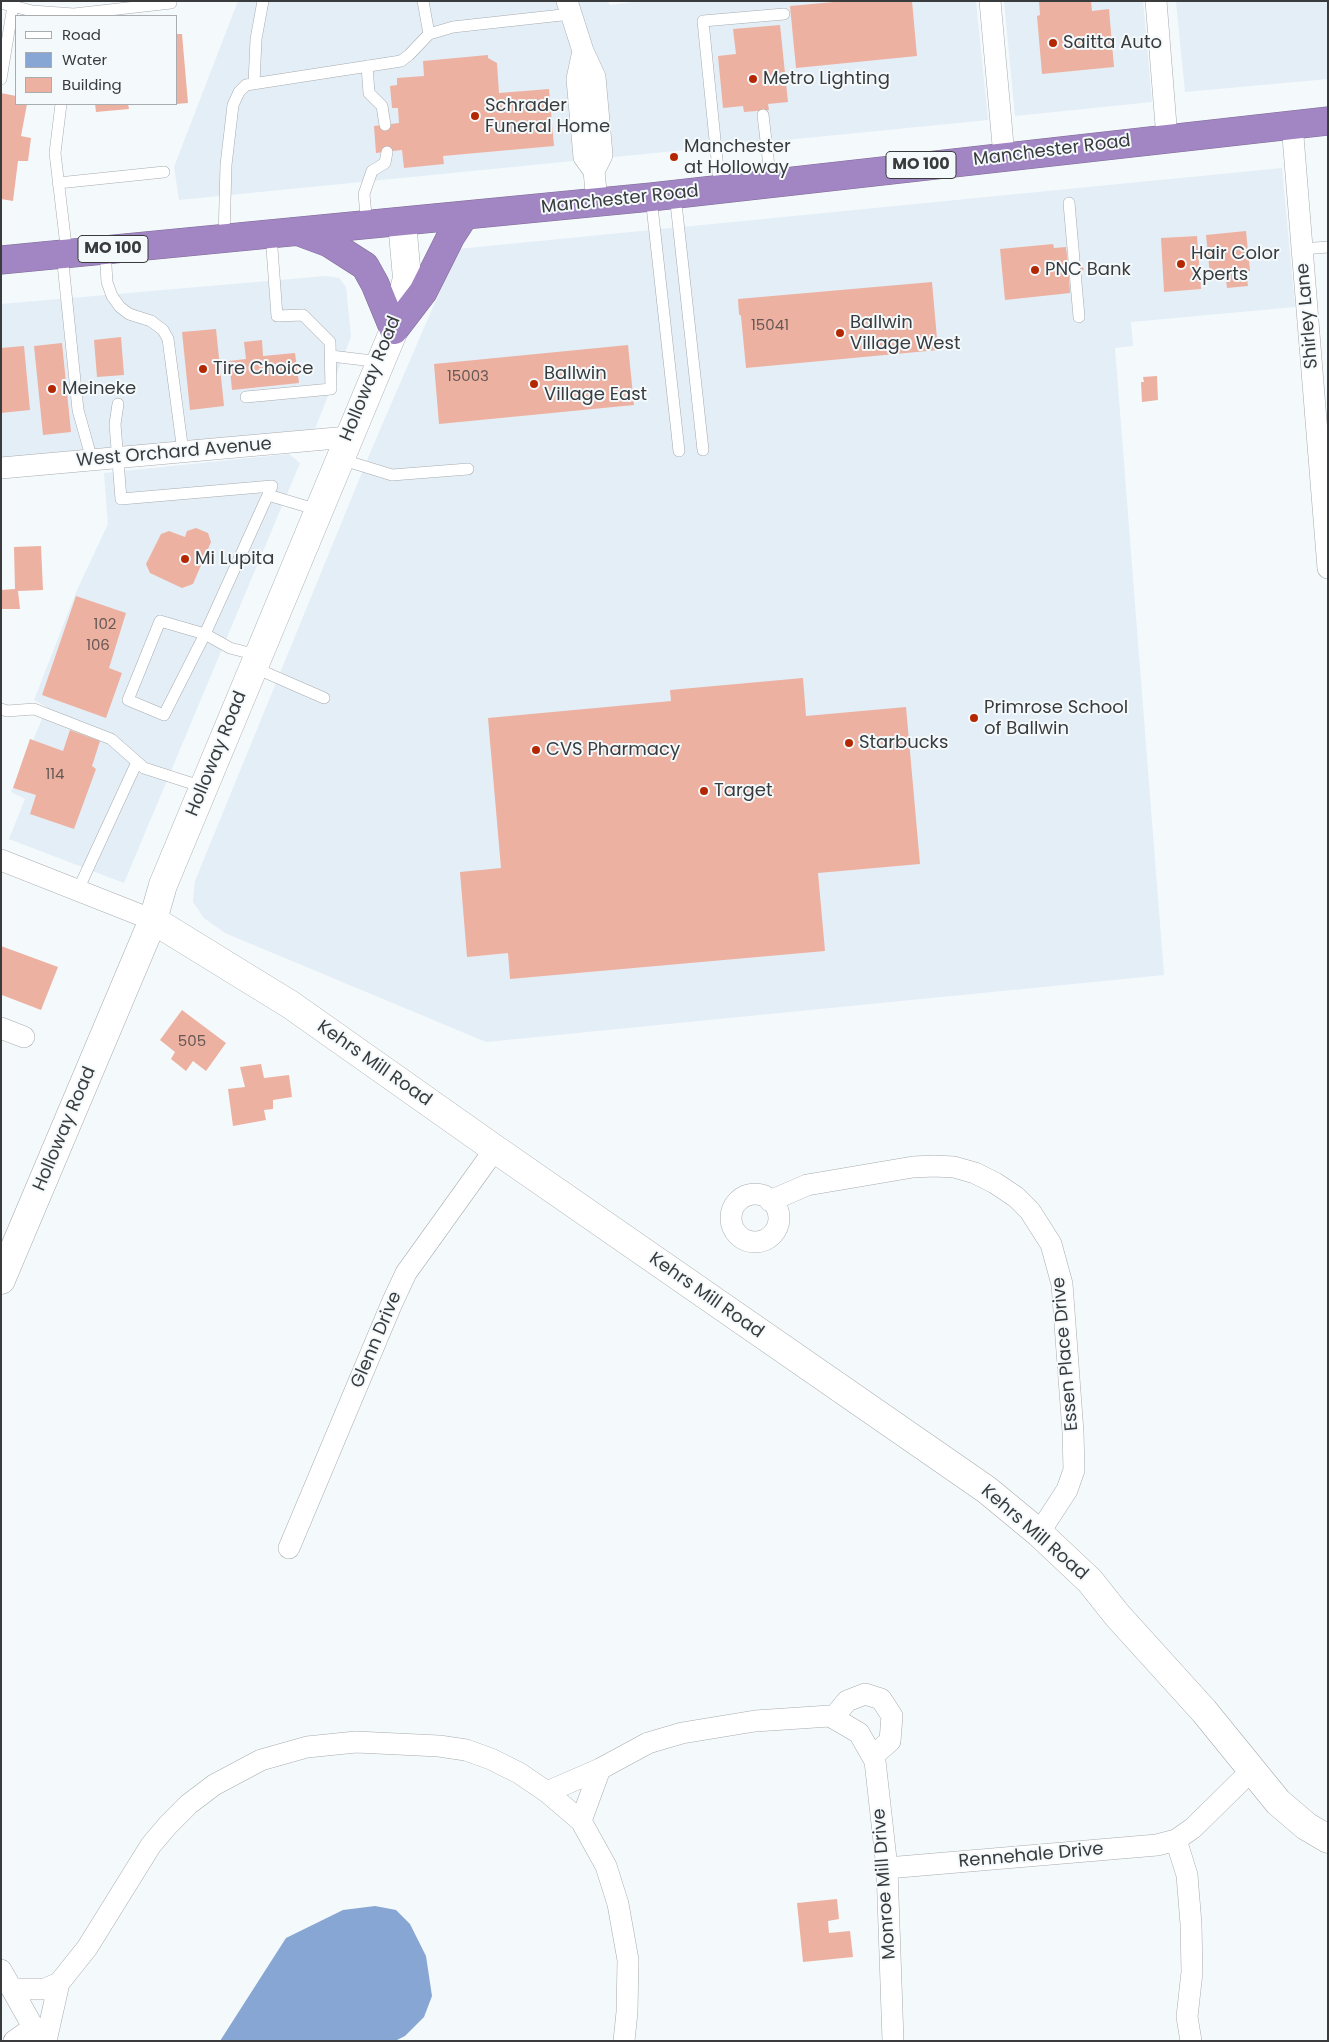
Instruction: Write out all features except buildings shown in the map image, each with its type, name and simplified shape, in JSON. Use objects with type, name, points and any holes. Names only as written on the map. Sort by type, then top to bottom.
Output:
[{"type":"highway","name":"Manchester Road","points":[[1,260],[663,196],[1004,156],[1328,121]]},
{"type":"highway","points":[[394,330],[424,292],[451,236],[464,216]]},
{"type":"highway","points":[[298,232],[329,243],[365,266],[376,284],[394,330]]},
{"type":"street","points":[[990,1],[1004,156]]},
{"type":"street","points":[[1156,1],[1166,138]]},
{"type":"street","points":[[569,8],[583,52],[595,77],[602,155],[594,171],[597,202]]},
{"type":"street","name":"Shirley Lane","points":[[1292,124],[1324,479],[1328,568]]},
{"type":"street","name":"Holloway Road","points":[[1,1280],[153,920],[163,885],[203,787],[343,448],[394,330],[407,278],[402,222]]},
{"type":"street","name":"West Orchard Avenue","points":[[1,468],[183,452],[343,448]]},
{"type":"street","name":"Kehrs Mill Road","points":[[1,860],[153,920],[291,1005],[494,1149],[987,1490],[1040,1533],[1090,1581],[1117,1615],[1204,1711],[1285,1808],[1306,1826],[1328,1839]]},
{"type":"street","points":[[1,1028],[24,1038]]},
{"type":"street","name":"Glenn Drive","points":[[289,1548],[406,1273],[494,1149]]},
{"type":"street","name":"Essen Place Drive","points":[[770,1201],[807,1185],[913,1167],[934,1166],[975,1173],[996,1183],[1016,1197],[1030,1211],[1051,1244],[1062,1284],[1073,1432],[1074,1470],[1067,1490],[1040,1533]]},
{"type":"street","points":[[547,1792],[600,1769],[648,1743],[682,1733],[755,1721],[830,1716],[832,1718],[847,1701],[865,1694],[881,1699],[892,1716],[890,1741],[874,1755]]},
{"type":"street","name":"Monroe Mill Drive","points":[[832,1718],[859,1733],[874,1755],[887,1868],[893,2041]]},
{"type":"street","points":[[40,2036],[59,1983],[87,1948],[151,1845],[189,1804],[214,1785],[261,1760],[307,1747],[356,1742],[439,1746],[466,1750],[491,1759],[519,1773],[547,1792],[580,1821],[606,1866],[618,1904],[624,1934],[628,1960],[627,2012],[624,2041]]},
{"type":"street","points":[[580,1821],[600,1769]]},
{"type":"street","points":[[1191,2041],[1187,2017],[1192,1972],[1191,1924],[1187,1875],[1176,1840],[1193,1828],[1252,1770]]},
{"type":"street","name":"Rennehale Drive","points":[[887,1868],[1157,1844],[1176,1840]]},
{"type":"street","points":[[1,1970],[40,2036]]},
{"type":"street","points":[[13,1990],[45,1990],[59,1983]]},
{"type":"street","points":[[14,2041],[40,2036]]},
{"type":"lane","points":[[254,84],[256,39],[263,1]]},
{"type":"lane","points":[[423,1],[429,34]]},
{"type":"lane","points":[[1,3],[32,11],[73,15],[171,3]]},
{"type":"lane","points":[[1,79],[13,6]]},
{"type":"lane","points":[[224,238],[226,174],[232,104],[246,85],[401,61],[429,34],[453,27],[569,8]]},
{"type":"lane","points":[[720,189],[703,21],[784,14]]},
{"type":"lane","points":[[367,66],[370,93],[382,106],[385,125]]},
{"type":"lane","points":[[61,105],[55,152],[78,410],[92,460]]},
{"type":"lane","points":[[763,115],[771,183]]},
{"type":"lane","points":[[367,226],[364,194],[372,171],[384,164],[387,152]]},
{"type":"lane","points":[[58,183],[164,172]]},
{"type":"lane","points":[[663,196],[702,450]]},
{"type":"lane","points":[[663,196],[679,451]]},
{"type":"lane","points":[[1069,203],[1079,317]]},
{"type":"lane","points":[[246,397],[332,389],[330,342],[303,314],[277,316],[271,235]]},
{"type":"lane","points":[[1302,250],[1328,247]]},
{"type":"lane","points":[[105,250],[107,282],[112,296],[120,308],[129,314],[151,322],[163,330],[168,339],[183,452]]},
{"type":"lane","points":[[330,356],[381,362]]},
{"type":"lane","points":[[118,404],[115,424],[121,499],[272,486],[205,634],[164,715],[128,700],[160,621],[205,634],[324,698]]},
{"type":"lane","points":[[343,448],[392,475],[468,468]]},
{"type":"lane","points":[[268,495],[318,510]]},
{"type":"lane","points":[[1,709],[7,711],[34,709],[110,739],[144,768],[203,787]]},
{"type":"lane","points":[[78,890],[137,762]]},
{"type":"shaded area","points":[[238,1],[607,1],[610,5],[642,1],[976,1],[988,120],[179,200],[174,167]]},
{"type":"shaded area","points":[[1004,1],[1143,1],[1152,102],[1015,116]]},
{"type":"shaded area","points":[[1176,1],[1328,1],[1328,79],[1185,92]]},
{"type":"shaded area","name":"Target","points":[[1282,168],[1295,307],[1131,322],[1133,346],[1115,348],[1164,975],[486,1042],[225,933],[204,918],[193,902],[195,881],[370,453],[458,249]]},
{"type":"shaded area","points":[[326,276],[339,278],[346,287],[351,337],[315,429],[1,459],[1,304]]},
{"type":"shaded area","points":[[289,454],[300,463],[124,883],[9,839],[25,799],[11,792],[47,707],[34,700],[77,590],[108,524],[104,473]]},
{"type":"water","points":[[375,1906],[396,1910],[410,1924],[426,1956],[432,1996],[424,2017],[405,2036],[395,2041],[220,2041],[286,1938],[343,1910]]},
{"type":"place","name":"Saitta Auto","points":[[1053,43]]},
{"type":"place","name":"Metro Lighting","points":[[753,79]]},
{"type":"place","name":"Schrader Funeral Home","points":[[475,116]]},
{"type":"place","name":"Manchester at Holloway","points":[[674,157]]},
{"type":"place","name":"Hair Color Xperts","points":[[1181,264]]},
{"type":"place","name":"PNC Bank","points":[[1035,270]]},
{"type":"place","name":"Ballwin Village West","points":[[840,333]]},
{"type":"place","name":"Tire Choice","points":[[203,369]]},
{"type":"place","name":"Ballwin Village East","points":[[534,384]]},
{"type":"place","name":"Meineke","points":[[52,389]]},
{"type":"place","name":"Mi Lupita","points":[[185,559]]},
{"type":"place","name":"Primrose School of Ballwin","points":[[974,718]]},
{"type":"place","name":"Starbucks","points":[[849,743]]},
{"type":"place","name":"CVS Pharmacy","points":[[536,750]]},
{"type":"place","name":"Target","points":[[704,791]]}]
